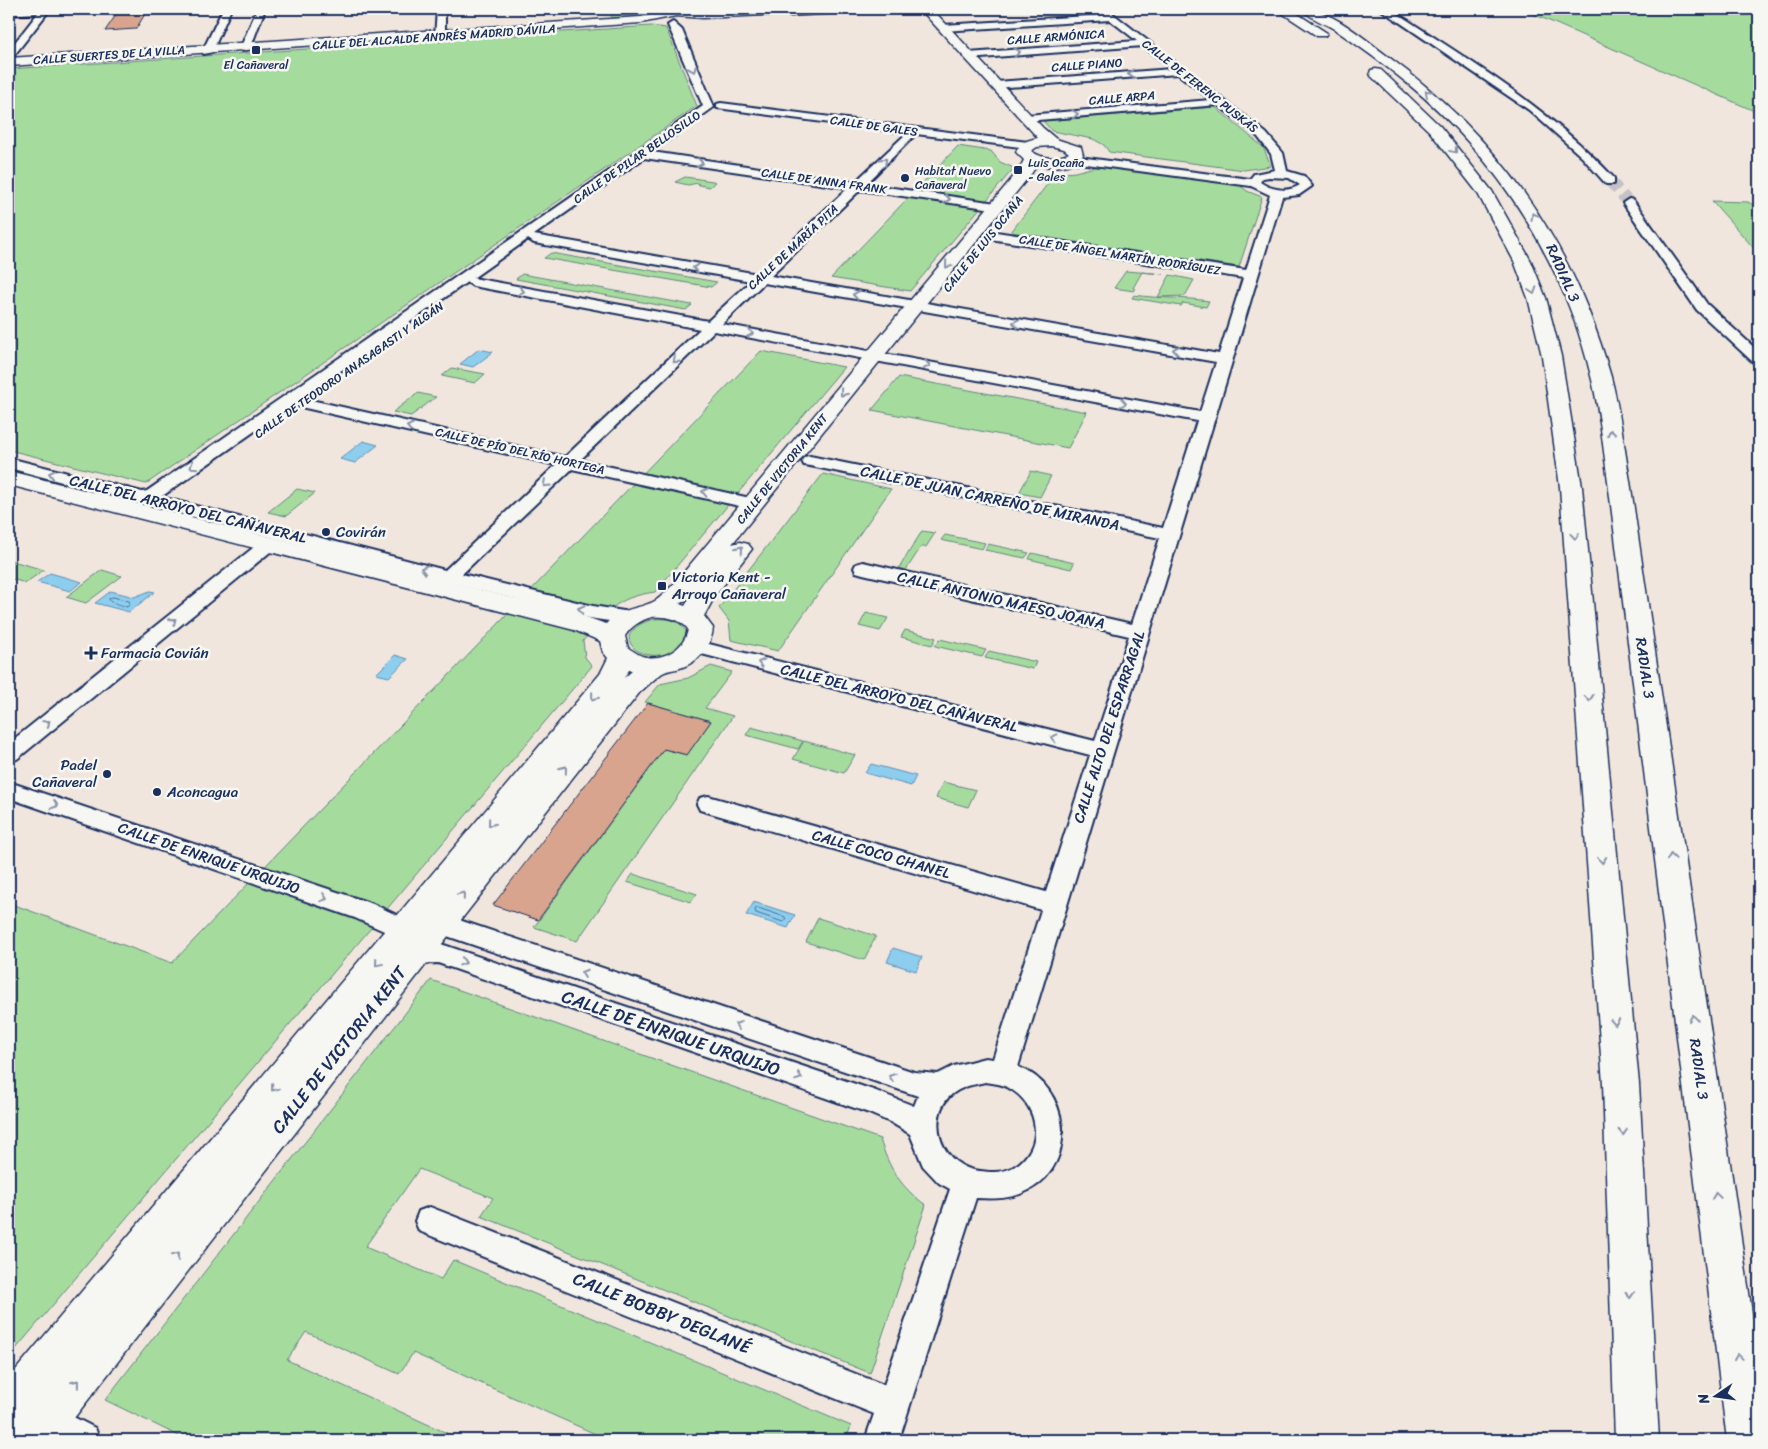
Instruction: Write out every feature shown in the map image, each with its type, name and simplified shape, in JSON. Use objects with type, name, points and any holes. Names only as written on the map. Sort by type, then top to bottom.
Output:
[{"type":"main road","points":[[674,16],[688,24],[696,18],[808,9]]},
{"type":"main road","points":[[696,18],[853,9]]},
{"type":"main road","points":[[912,9],[918,9]]},
{"type":"main road","points":[[912,9],[1029,150],[1050,162],[1074,155],[1069,146],[1051,142],[1026,118],[926,9]]},
{"type":"main road","points":[[1282,9],[1325,35],[1393,88],[1441,134],[1471,170],[1512,238],[1528,277],[1548,337],[1559,397],[1571,487],[1620,1074],[1637,1438]]},
{"type":"main road","name":"RADIAL 3","points":[[1308,9],[1389,61],[1424,88],[1494,158],[1525,201],[1564,271],[1584,323],[1601,377],[1622,501],[1749,1440]]},
{"type":"main road","name":"CALLE DEL ALCALDE ANDRÉS MADRID DÁVILA","points":[[208,50],[660,20],[674,16]]},
{"type":"main road","name":"CALLE SUERTES DE LA VILLA","points":[[9,64],[208,50]]},
{"type":"main road","points":[[1029,150],[1051,142]]},
{"type":"main road","name":"CALLE DE LUIS OCAÑA","points":[[908,327],[996,207],[1032,164],[1029,150]]},
{"type":"main road","name":"CALLE DE LUIS OCAÑA","points":[[924,307],[990,236],[1050,162]]},
{"type":"main road","name":"CALLE DE VICTORIA KENT","points":[[660,609],[683,589],[753,504],[908,327]]},
{"type":"main road","name":"CALLE DE VICTORIA KENT","points":[[691,617],[704,594],[810,461],[883,357]]},
{"type":"main road","name":"CALLE DEL ARROYO DEL CAÑAVERAL","points":[[9,478],[583,624],[617,646]]},
{"type":"main road","points":[[660,609],[678,611],[691,617],[697,622],[701,634],[696,646],[675,661],[655,665],[642,665],[617,646],[616,629],[629,617],[644,611],[660,609]]},
{"type":"main road","name":"CALLE DE VICTORIA KENT","points":[[22,1415],[407,946],[617,668],[617,646]]},
{"type":"main road","name":"CALLE DE VICTORIA KENT","points":[[407,946],[443,919],[631,686],[655,665]]},
{"type":"street","points":[[9,56],[46,9]]},
{"type":"street","points":[[9,12],[62,9]]},
{"type":"street","points":[[208,50],[227,9]]},
{"type":"street","points":[[246,48],[261,9]]},
{"type":"street","points":[[440,35],[441,9]]},
{"type":"street","name":"CALLE DE FERENC PUSKÁS","points":[[1102,9],[1270,142],[1278,153],[1282,174]]},
{"type":"street","points":[[1384,9],[1465,60],[1527,104],[1566,134],[1594,160],[1610,181]]},
{"type":"street","name":"CALLE DE PILAR BELLOSILLO","points":[[491,258],[646,155],[708,107],[677,30],[674,16]]},
{"type":"street","points":[[943,28],[1112,17]]},
{"type":"street","points":[[686,26],[718,102]]},
{"type":"street","name":"CALLE ARMÓNICA","points":[[968,56],[1145,43]]},
{"type":"street","name":"CALLE PIANO","points":[[996,85],[1180,70]]},
{"type":"street","name":"CALLE DE GALES","points":[[718,102],[1029,150]]},
{"type":"street","name":"CALLE DE GALES","points":[[718,102],[911,135],[1029,150]]},
{"type":"street","name":"CALLE DE PILAR BELLOSILLO","points":[[534,239],[718,102]]},
{"type":"street","name":"CALLE ARPA","points":[[1026,118],[1220,102]]},
{"type":"street","name":"CALLE DE MARÍA PITA","points":[[450,576],[911,135]]},
{"type":"street","name":"CALLE DE ANNA FRANK","points":[[646,155],[996,207]]},
{"type":"street","points":[[1074,155],[1256,179],[1282,174],[1303,180],[1306,186],[1293,192],[1277,192],[1262,188],[1256,179]]},
{"type":"street","points":[[534,239],[1224,358],[1277,192]]},
{"type":"street","points":[[1629,203],[1702,307],[1759,360]]},
{"type":"street","name":"CALLE DE ÁNGEL MARTÍN RODRÍGUEZ","points":[[990,236],[1251,275]]},
{"type":"street","name":"CALLE DE TEODORO ANASAGASTI Y ALGÁN","points":[[140,498],[153,495],[473,282],[534,239]]},
{"type":"street","name":"CALLE DE TEODORO ANASAGASTI Y ALGÁN","points":[[167,504],[188,484],[295,401],[491,258]]},
{"type":"street","points":[[473,282],[1205,418]]},
{"type":"street","name":"CALLE ALTO DEL ESPARRAGAL","points":[[1002,1073],[1224,358]]},
{"type":"street","name":"CALLE DE PÍO DEL RÍO HORTEGA","points":[[295,401],[753,504]]},
{"type":"street","name":"CALLE DE JUAN CARREÑO DE MIRANDA","points":[[810,461],[1170,535]]},
{"type":"street","name":"CALLE DEL ARROYO DEL CAÑAVERAL","points":[[9,463],[140,498],[593,612],[629,617]]},
{"type":"street","points":[[9,754],[269,544]]},
{"type":"street","name":"CALLE ANTONIO MAESO JOANA","points":[[863,568],[1139,632]]},
{"type":"street","name":"CALLE DEL ARROYO DEL CAÑAVERAL","points":[[696,646],[1101,750]]},
{"type":"street","name":"CALLE DE ENRIQUE URQUIJO","points":[[9,790],[364,911],[394,925],[407,946],[438,953],[876,1103],[902,1114],[923,1127]]},
{"type":"street","name":"CALLE COCO CHANEL","points":[[708,804],[1054,904]]},
{"type":"street","name":"CALLE DE ENRIQUE URQUIJO","points":[[443,919],[453,928],[888,1076],[914,1084],[940,1086]]},
{"type":"street","points":[[985,1070],[1002,1073],[1018,1079],[1032,1090],[1042,1103],[1048,1118],[1050,1134],[1047,1150],[1040,1163],[1029,1174],[1000,1186],[983,1186],[967,1182],[952,1175],[940,1166],[925,1141],[923,1127],[924,1112],[930,1098],[940,1086],[953,1077],[968,1072],[985,1070]]},
{"type":"street","points":[[882,1440],[967,1182]]},
{"type":"street","name":"CALLE BOBBY DEGLANÉ","points":[[430,1221],[894,1406]]},
{"type":"street","points":[[22,1415],[83,1440]]},
{"type":"green space","points":[[609,9],[664,9],[665,11],[647,16],[612,18]]},
{"type":"green space","points":[[1519,9],[1759,9],[1759,113],[1545,19]]},
{"type":"green space","points":[[651,26],[666,28],[697,106],[146,484],[9,450],[9,69]]},
{"type":"green space","points":[[1215,107],[1263,147],[1271,166],[1244,170],[1109,152],[1104,145],[1093,139],[1052,131],[1043,121]]},
{"type":"green space","points":[[958,146],[991,151],[1000,162],[1014,168],[910,291],[831,278]]},
{"type":"green space","points":[[1099,166],[1238,184],[1247,191],[1262,197],[1239,267],[1011,232],[1055,174],[1075,172]]},
{"type":"green space","points":[[685,177],[715,182],[710,187],[699,185],[698,183],[688,185],[675,182]]},
{"type":"green space","points":[[1712,201],[1748,202],[1759,208],[1759,254]]},
{"type":"green space","points":[[551,253],[717,282],[711,287],[544,258]]},
{"type":"green space","points":[[1126,271],[1142,272],[1133,288],[1135,289],[1134,291],[1114,288]]},
{"type":"green space","points":[[522,274],[692,305],[686,310],[516,279]]},
{"type":"green space","points":[[1170,275],[1194,280],[1185,296],[1158,297]]},
{"type":"green space","points":[[1134,295],[1209,301],[1206,307],[1183,303],[1181,306],[1132,298]]},
{"type":"green space","points":[[761,351],[844,367],[655,592],[621,602],[599,622],[583,641],[585,657],[592,666],[9,1357],[9,903],[172,963]]},
{"type":"green space","points":[[452,368],[485,374],[475,383],[442,376]]},
{"type":"green space","points":[[899,377],[1087,412],[1068,448],[872,410]]},
{"type":"green space","points":[[418,393],[436,397],[411,416],[393,412]]},
{"type":"green space","points":[[1031,471],[1051,476],[1040,497],[1019,493]]},
{"type":"green space","points":[[823,474],[891,489],[778,651],[731,640],[729,621],[719,608]]},
{"type":"green space","points":[[297,489],[315,493],[286,516],[268,512]]},
{"type":"green space","points":[[922,531],[935,533],[926,547],[921,547],[906,570],[899,568]]},
{"type":"green space","points":[[945,535],[985,543],[982,549],[941,540]]},
{"type":"green space","points":[[988,544],[1029,553],[1025,558],[985,550]]},
{"type":"green space","points":[[1032,553],[1074,563],[1071,569],[1029,559]]},
{"type":"green space","points":[[9,560],[44,570],[25,583],[9,578]]},
{"type":"green space","points":[[102,570],[122,576],[86,603],[66,597]]},
{"type":"green space","points":[[866,613],[888,618],[880,631],[859,626]]},
{"type":"green space","points":[[655,619],[674,621],[682,626],[687,634],[682,645],[676,650],[660,655],[651,655],[636,650],[631,644],[629,636],[634,629],[643,623]]},
{"type":"green space","points":[[905,630],[936,638],[932,645],[901,637]]},
{"type":"green space","points":[[940,639],[986,650],[982,657],[935,646]]},
{"type":"green space","points":[[989,651],[1036,662],[1033,669],[985,658]]},
{"type":"green space","points":[[711,666],[732,672],[705,708],[733,716],[577,941],[534,927],[664,749],[687,755],[711,721],[645,702],[660,684],[688,678]]},
{"type":"green space","points":[[751,727],[803,741],[798,749],[746,735]]},
{"type":"green space","points":[[804,741],[855,755],[844,773],[793,759]]},
{"type":"green space","points":[[943,782],[976,790],[968,807],[936,798]]},
{"type":"green space","points":[[633,874],[697,894],[691,902],[627,882]]},
{"type":"green space","points":[[818,918],[876,936],[864,960],[806,942]]},
{"type":"green space","points":[[431,980],[880,1139],[887,1159],[897,1176],[917,1199],[926,1205],[870,1373],[481,1216],[493,1198],[419,1169],[365,1247],[441,1279],[453,1260],[851,1426],[846,1440],[609,1440],[413,1353],[399,1374],[306,1332],[287,1360],[462,1440],[187,1440],[105,1400]]},
{"type":"water","points":[[479,349],[493,352],[473,367],[460,364]]},
{"type":"water","points":[[363,441],[378,445],[355,463],[340,459]]},
{"type":"water","points":[[50,573],[82,582],[70,591],[37,582]]},
{"type":"water","points":[[111,591],[134,597],[150,591],[155,592],[129,612],[95,603]]},
{"type":"water","points":[[395,655],[408,659],[389,677],[376,674]]},
{"type":"water","points":[[871,764],[916,776],[911,786],[865,773]]},
{"type":"water","points":[[754,902],[795,915],[788,928],[746,915]]},
{"type":"water","points":[[893,948],[922,957],[916,971],[887,962]]},
{"type":"building","points":[[120,9],[148,9],[136,29],[105,31]]},
{"type":"building","points":[[648,703],[711,721],[687,755],[664,749],[538,920],[493,905]]},
{"type":"tunnel","points":[[1610,181],[1629,203]]},
{"type":"place","name":"El Cañaveral","points":[[256,50]]},
{"type":"place","name":"Luis Ocaña - Gales","points":[[1018,170]]},
{"type":"place","name":"Habitat Nuevo Cañaveral","points":[[905,178]]},
{"type":"place","name":"Covirán","points":[[326,532]]},
{"type":"place","name":"Victoria Kent - Arroyo Cañaveral","points":[[662,586]]},
{"type":"place","name":"Farmacia Covián","points":[[91,653]]},
{"type":"place","name":"Padel Cañaveral","points":[[107,774]]},
{"type":"place","name":"Aconcagua","points":[[157,792]]}]
